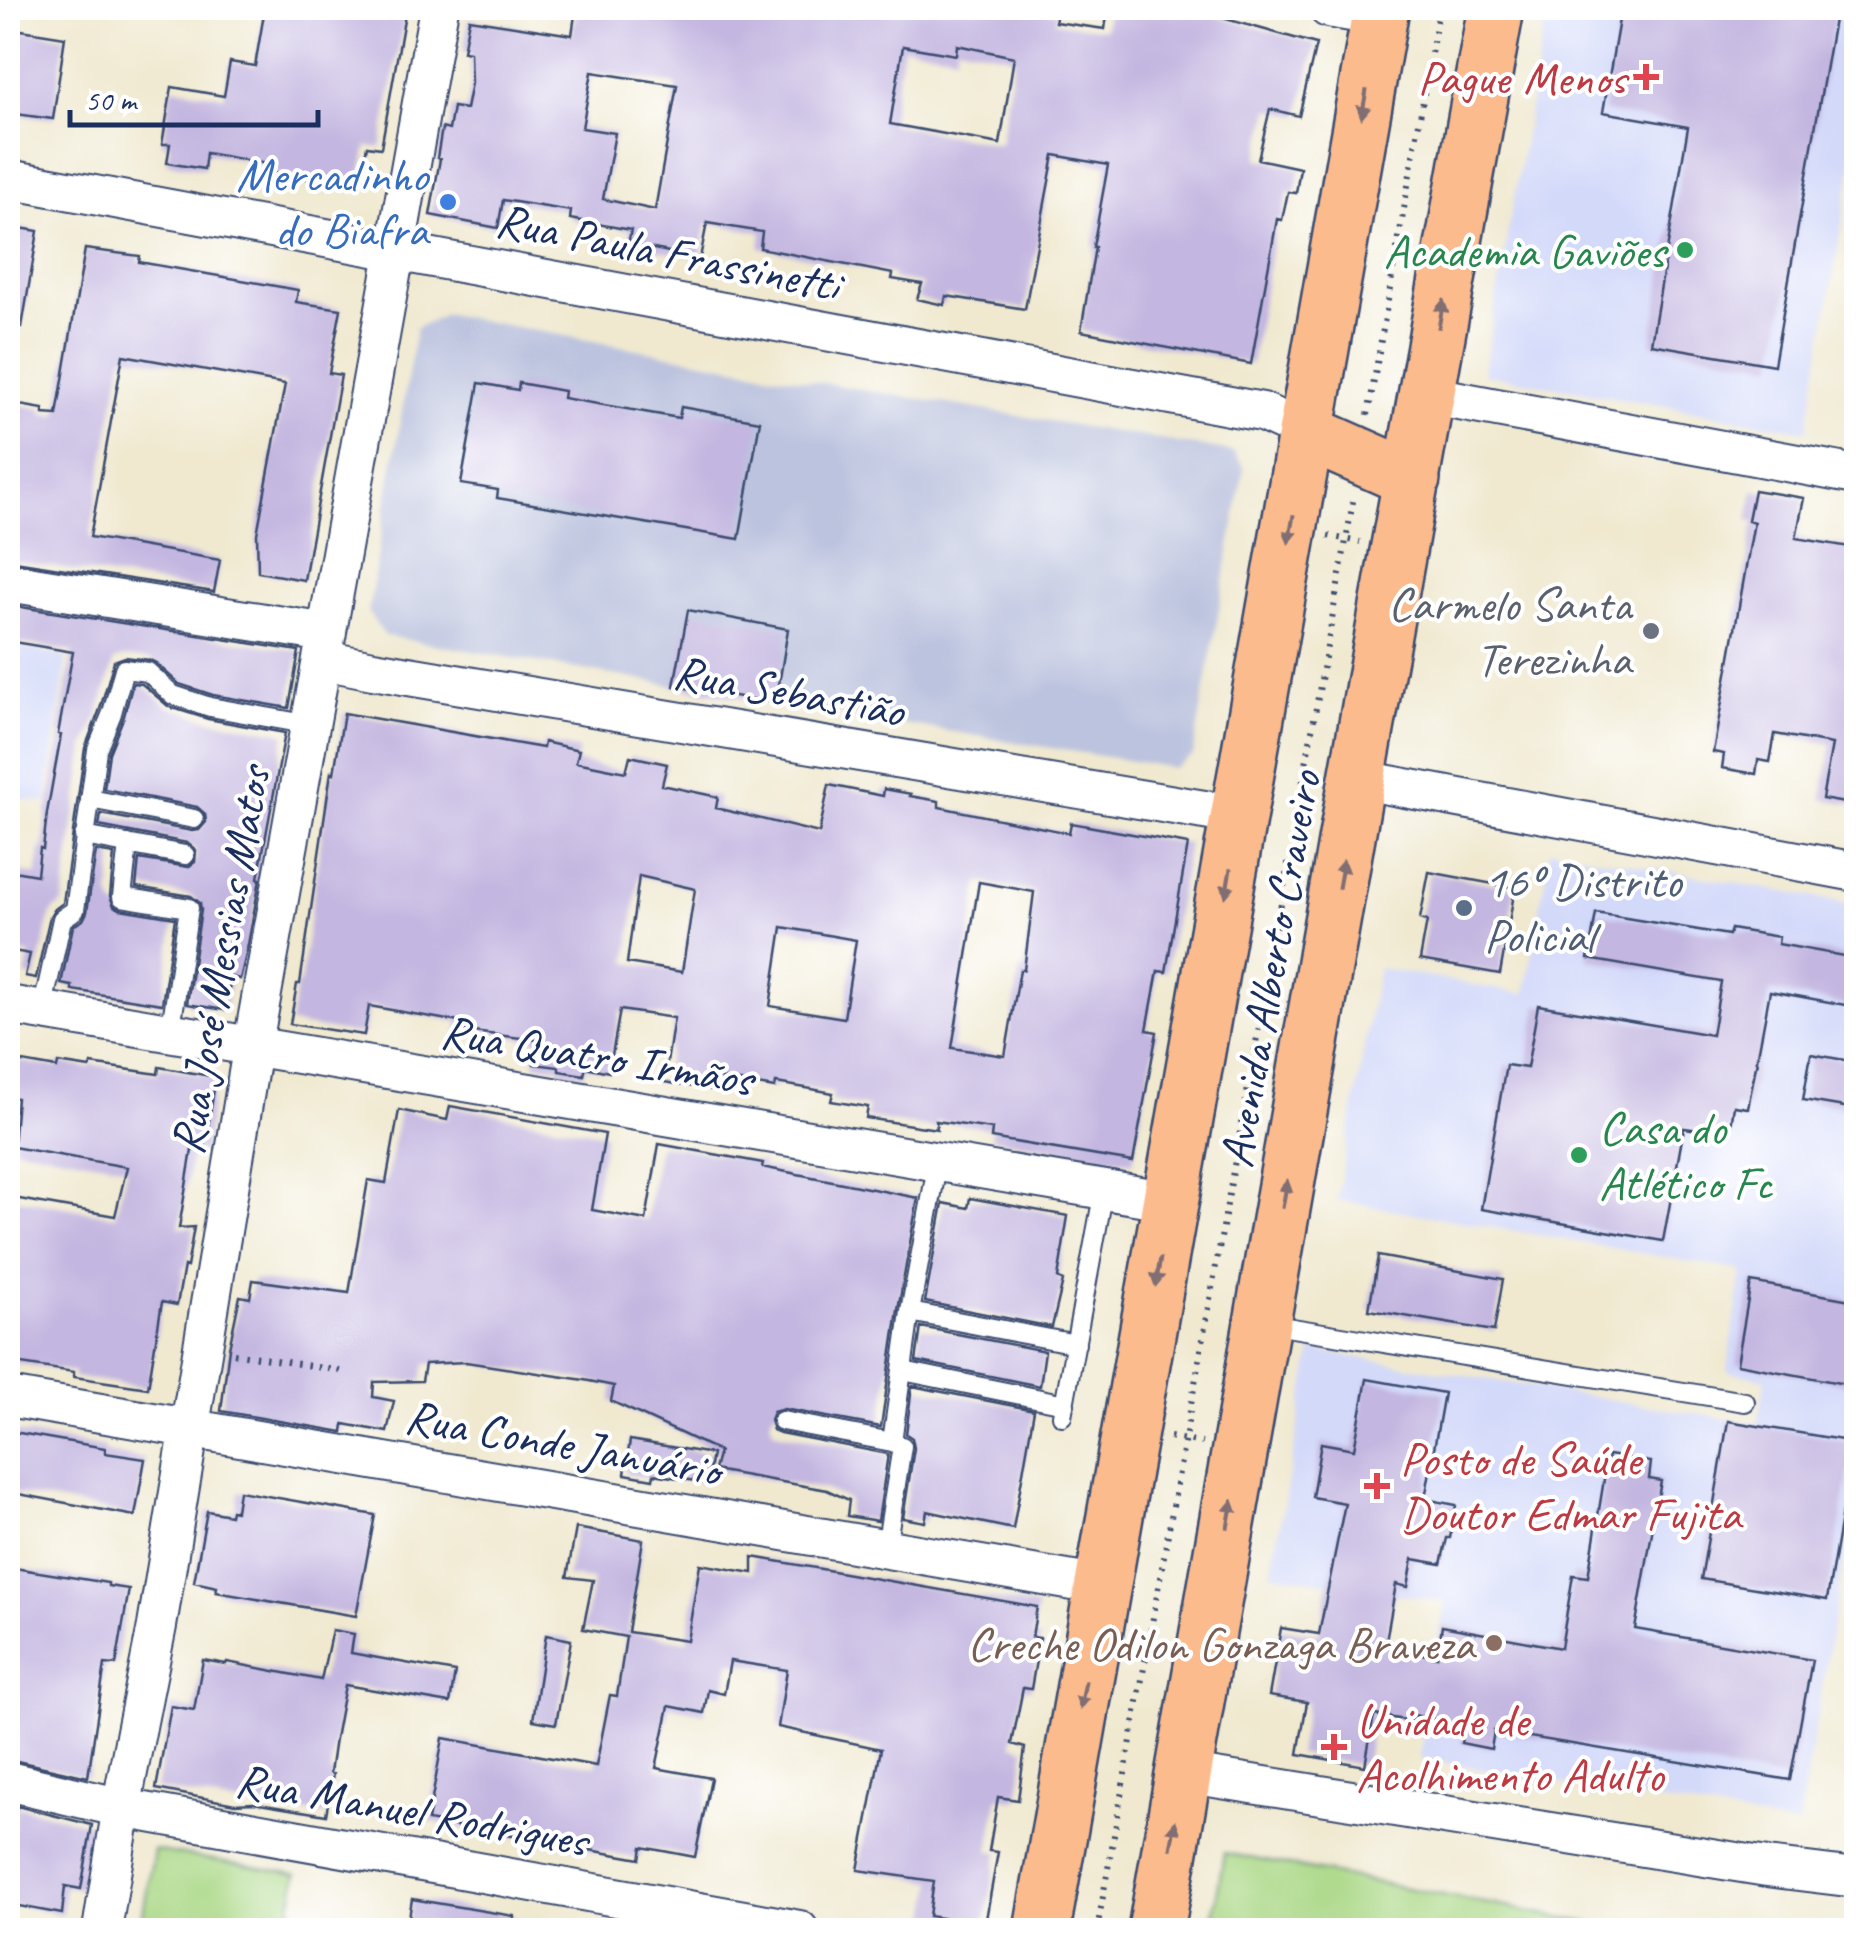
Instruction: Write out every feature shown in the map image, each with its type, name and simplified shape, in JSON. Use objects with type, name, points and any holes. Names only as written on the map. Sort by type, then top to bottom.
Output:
[{"type":"main road","name":"Avenida Alberto Craveiro","points":[[1156,1930],[1496,8]]},
{"type":"main road","name":"Avenida Alberto Craveiro","points":[[1042,1930],[1308,433],[1363,10]]},
{"type":"main road","points":[[1308,433],[1412,479]]},
{"type":"street","name":"Rua José Messias Matos","points":[[102,1930],[158,1626],[252,1048],[439,8]]},
{"type":"street","name":"Rua Paula Frassinetti","points":[[8,179],[1262,412],[1308,433]]},
{"type":"street","points":[[1427,395],[1856,475]]},
{"type":"street","name":"Rua Sebastião","points":[[8,582],[325,646],[373,670],[1240,816]]},
{"type":"street","points":[[1357,779],[1856,872]]},
{"type":"street","name":"Rua Quatro Irmãos","points":[[25,1008],[1170,1201]]},
{"type":"street","name":"Rua Conde Januário","points":[[8,1397],[1102,1586]]},
{"type":"street","points":[[1184,1773],[1856,1878]]},
{"type":"street","name":"Rua Manuel Rodrigues","points":[[8,1781],[122,1808],[800,1930]]},
{"type":"lane","points":[[25,1008],[62,919],[75,910],[97,750],[124,669],[148,672],[172,695],[210,707],[311,726]]},
{"type":"lane","points":[[90,799],[194,819]]},
{"type":"lane","points":[[84,836],[185,855]]},
{"type":"lane","points":[[128,844],[122,897],[190,911],[170,1034]]},
{"type":"lane","points":[[892,1442],[910,1312],[938,1161]]},
{"type":"lane","points":[[903,1372],[1063,1410],[1104,1190]]},
{"type":"lane","points":[[910,1312],[1076,1344]]},
{"type":"lane","points":[[1262,1324],[1744,1402]]},
{"type":"lane","points":[[782,1421],[902,1446],[886,1548]]},
{"type":"path","name":"Avenida Alberto Craveiro","points":[[1098,1930],[1439,8]]},
{"type":"path","points":[[1375,373],[1382,374],[1392,317]]},
{"type":"path","points":[[1326,535],[1366,543]]},
{"type":"path","points":[[203,1348],[346,1372]]},
{"type":"path","points":[[1166,1436],[1208,1444]]},
{"type":"shaded area","points":[[1547,8],[1856,8],[1856,143],[1807,431],[1483,374]]},
{"type":"shaded area","points":[[446,314],[1233,452],[1244,468],[1193,756],[1174,768],[385,636],[368,613],[416,328]]},
{"type":"shaded area","points":[[8,645],[67,657],[46,803],[8,797]]},
{"type":"shaded area","points":[[1550,849],[1856,905],[1856,1490],[1798,1826],[1419,1758],[1445,1602],[1271,1573],[1312,1350],[1757,1424],[1766,1379],[1727,1371],[1742,1271],[1337,1200],[1378,968],[1525,994]]},
{"type":"green space","points":[[154,1850],[297,1874],[287,1930],[140,1930]]},
{"type":"green space","points":[[1224,1853],[1626,1930],[1211,1930]]},
{"type":"building","points":[[265,8],[406,8],[381,148],[367,146],[358,188],[262,171],[263,163],[206,153],[204,169],[167,163],[170,144],[162,144],[172,87],[224,96],[230,62],[255,66]]},
{"type":"building","points":[[576,8],[1025,8],[1057,13],[1055,22],[1105,29],[1108,8],[1153,8],[1208,14],[1316,44],[1299,116],[1270,109],[1258,159],[1300,168],[1296,193],[1288,192],[1282,220],[1277,219],[1251,364],[1081,331],[1108,165],[1054,155],[1025,309],[946,296],[944,305],[917,299],[922,284],[892,279],[893,274],[760,248],[762,232],[707,223],[700,258],[628,244],[631,230],[570,219],[571,211],[503,200],[498,228],[430,215],[442,128],[449,130],[453,107],[466,109],[471,83],[470,52],[463,51],[469,19],[572,35]],"holes":[[[957,45],[1014,57],[1000,144],[890,124],[903,46],[956,55]],[[592,72],[677,85],[655,210],[603,199],[615,133],[582,128]]]},
{"type":"building","points":[[1621,8],[1836,8],[1774,365],[1651,344],[1688,127],[1603,112]]},
{"type":"building","points":[[15,29],[65,37],[53,119],[8,113],[8,44],[13,45]]},
{"type":"building","points":[[8,226],[38,231],[22,327],[8,326]]},
{"type":"building","points":[[85,249],[140,256],[139,262],[298,290],[296,302],[341,309],[329,373],[341,375],[304,580],[258,572],[257,534],[285,384],[123,355],[90,537],[220,560],[214,592],[8,560],[8,403],[57,415]]},
{"type":"building","points":[[479,383],[518,390],[519,383],[564,391],[563,398],[679,418],[681,407],[760,421],[739,539],[497,498],[498,490],[461,484]]},
{"type":"building","points":[[1754,490],[1804,498],[1796,538],[1856,548],[1856,805],[1822,799],[1832,744],[1775,734],[1770,762],[1758,760],[1756,774],[1722,768],[1724,754],[1713,752],[1754,522],[1748,520]]},
{"type":"building","points":[[8,605],[299,651],[289,708],[213,695],[179,684],[150,660],[125,657],[114,661],[85,748],[63,903],[50,916],[36,978],[25,976],[30,954],[8,950],[8,870],[37,875],[73,652],[8,641]]},
{"type":"building","points":[[688,610],[788,629],[776,703],[674,686]]},
{"type":"building","points":[[133,683],[142,684],[169,707],[208,719],[285,733],[247,950],[240,979],[231,977],[225,1010],[187,1004],[200,903],[191,896],[136,887],[139,859],[188,867],[195,862],[196,850],[187,843],[99,826],[101,814],[192,831],[206,822],[205,814],[197,807],[104,789],[109,753]]},
{"type":"building","points":[[344,713],[543,748],[544,742],[579,750],[576,762],[626,772],[630,756],[667,764],[662,785],[718,797],[716,808],[819,833],[829,785],[883,796],[884,789],[911,794],[939,801],[939,807],[1069,833],[1071,823],[1188,844],[1166,972],[1158,971],[1147,1030],[1157,1032],[1133,1162],[991,1138],[992,1129],[936,1121],[937,1129],[866,1118],[868,1107],[831,1101],[833,1093],[806,1088],[776,1083],[775,1088],[722,1079],[720,1091],[664,1082],[674,1018],[620,1010],[609,1072],[586,1067],[584,1075],[534,1064],[537,1040],[457,1030],[459,1022],[369,1006],[364,1035],[290,1024],[300,984],[331,772],[334,773]],"holes":[[[639,876],[695,889],[682,972],[627,963]],[[979,882],[1034,892],[1024,970],[1020,970],[1005,1056],[952,1048]],[[782,927],[856,940],[844,1018],[770,1006]]]},
{"type":"building","points":[[96,851],[114,854],[110,896],[114,906],[175,918],[162,1004],[72,990],[72,986],[61,984],[73,926],[87,912]]},
{"type":"building","points":[[1429,872],[1515,888],[1500,974],[1420,960],[1427,921],[1420,919]]},
{"type":"building","points":[[1596,913],[1729,935],[1731,929],[1779,937],[1778,944],[1856,958],[1856,1007],[1770,991],[1748,1108],[1734,1106],[1730,1134],[1684,1128],[1663,1241],[1481,1209],[1506,1065],[1527,1068],[1538,1005],[1712,1035],[1721,982],[1588,959]]},
{"type":"building","points":[[1811,1054],[1856,1062],[1856,1109],[1803,1100]]},
{"type":"building","points":[[17,1061],[57,1068],[58,1063],[90,1068],[91,1064],[158,1074],[159,1067],[216,1077],[204,1152],[192,1150],[179,1228],[194,1227],[187,1267],[184,1266],[177,1305],[162,1302],[148,1388],[8,1362],[8,1197],[115,1216],[127,1167],[13,1147],[17,1098],[11,1097]]},
{"type":"building","points":[[450,1106],[605,1134],[592,1210],[646,1220],[659,1144],[918,1198],[881,1427],[784,1409],[773,1412],[770,1420],[773,1430],[780,1433],[888,1454],[878,1521],[847,1516],[849,1500],[827,1490],[714,1470],[719,1451],[611,1401],[614,1386],[584,1380],[466,1362],[425,1364],[422,1381],[374,1382],[373,1397],[394,1401],[387,1432],[344,1424],[343,1432],[221,1411],[240,1296],[250,1298],[253,1280],[349,1293],[368,1180],[386,1183],[399,1110],[447,1120]]},
{"type":"building","points":[[970,1198],[1068,1216],[1058,1278],[1063,1281],[1052,1327],[925,1302],[943,1203],[968,1208]]},
{"type":"building","points":[[1378,1256],[1503,1279],[1494,1331],[1369,1310]]},
{"type":"building","points":[[1751,1282],[1856,1301],[1856,1386],[1737,1364]]},
{"type":"building","points":[[921,1327],[1045,1351],[1040,1386],[916,1361]]},
{"type":"building","points":[[1367,1379],[1444,1393],[1425,1499],[1456,1505],[1441,1564],[1413,1559],[1408,1587],[1396,1584],[1385,1647],[1437,1657],[1442,1626],[1561,1648],[1573,1575],[1588,1577],[1608,1455],[1651,1462],[1649,1479],[1661,1481],[1635,1629],[1812,1660],[1790,1780],[1494,1731],[1491,1749],[1461,1743],[1464,1725],[1413,1715],[1412,1721],[1374,1715],[1365,1766],[1298,1754],[1307,1702],[1269,1696],[1281,1628],[1319,1634],[1345,1503],[1312,1497],[1321,1443],[1354,1449]]},
{"type":"building","points":[[912,1386],[1034,1410],[1013,1529],[927,1511],[925,1522],[903,1518],[914,1448],[912,1438],[906,1434]]},
{"type":"building","points":[[1728,1421],[1854,1442],[1827,1600],[1701,1579]]},
{"type":"building","points":[[8,1431],[145,1459],[135,1516],[8,1492]]},
{"type":"building","points":[[630,1440],[712,1454],[707,1483],[654,1474],[653,1479],[625,1474]]},
{"type":"building","points":[[239,1491],[375,1515],[356,1616],[216,1592],[217,1587],[194,1582],[207,1511],[230,1515],[231,1510],[236,1511]]},
{"type":"building","points":[[576,1528],[643,1540],[628,1632],[687,1641],[700,1564],[753,1573],[753,1557],[1037,1607],[1032,1637],[1040,1638],[1031,1689],[1023,1688],[1012,1744],[1025,1748],[1018,1800],[998,1797],[989,1851],[998,1852],[985,1925],[929,1916],[934,1881],[858,1870],[881,1749],[778,1727],[787,1670],[730,1661],[724,1694],[708,1690],[704,1713],[669,1706],[656,1768],[711,1778],[695,1857],[642,1847],[640,1859],[428,1821],[443,1738],[596,1766],[610,1695],[617,1696],[626,1637],[583,1629],[593,1580],[567,1577]]},
{"type":"building","points":[[8,1567],[129,1589],[116,1665],[105,1664],[88,1777],[8,1759]]},
{"type":"building","points":[[332,1630],[354,1634],[351,1653],[455,1672],[450,1703],[345,1685],[326,1815],[156,1789],[171,1706],[194,1710],[203,1660],[321,1680]]},
{"type":"building","points":[[546,1635],[571,1640],[556,1724],[533,1720]]},
{"type":"building","points":[[17,1806],[92,1825],[81,1889],[65,1886],[62,1914],[8,1904],[8,1849]]},
{"type":"building","points":[[412,1899],[514,1916],[513,1930],[407,1930]]},
{"type":"place","name":"Pague Menos","points":[[1646,77]]},
{"type":"place","name":"Mercadinho do Biafra","points":[[448,202]]},
{"type":"place","name":"Academia Gaviões","points":[[1685,250]]},
{"type":"place","name":"Carmelo Santa Terezinha","points":[[1651,631]]},
{"type":"place","name":"16º Distrito Policial","points":[[1464,908]]},
{"type":"place","name":"Casa do Atlético Fc","points":[[1579,1155]]},
{"type":"place","name":"Posto de Saúde Doutor Edmar Fujita","points":[[1377,1486]]},
{"type":"place","name":"Creche Odilon Gonzaga Braveza","points":[[1494,1643]]},
{"type":"place","name":"Unidade de Acolhimento Adulto","points":[[1334,1747]]}]
